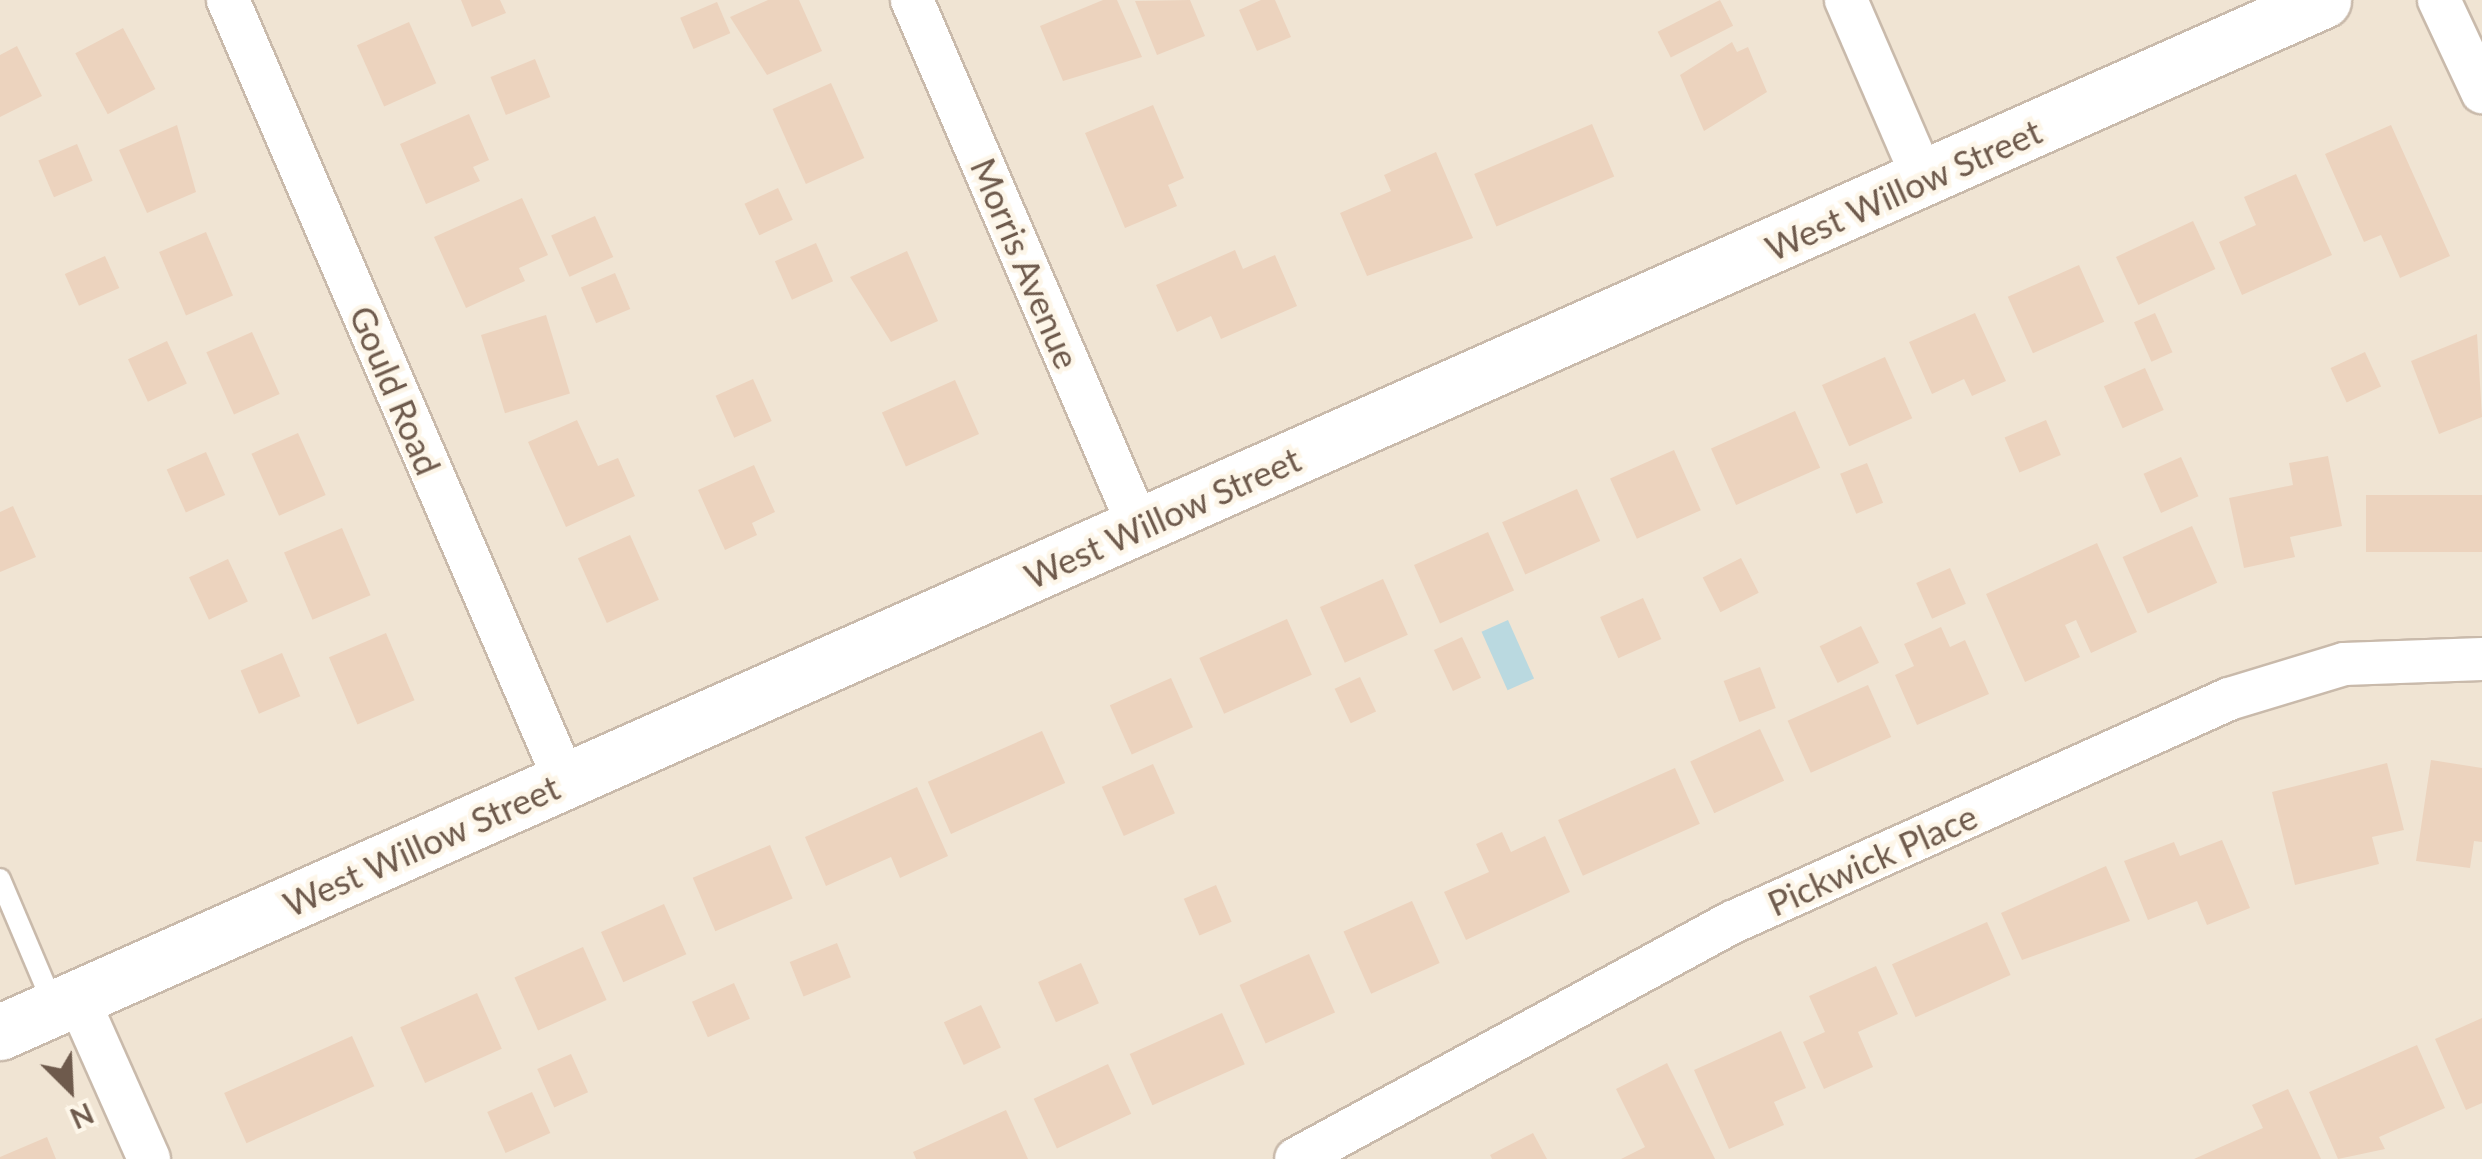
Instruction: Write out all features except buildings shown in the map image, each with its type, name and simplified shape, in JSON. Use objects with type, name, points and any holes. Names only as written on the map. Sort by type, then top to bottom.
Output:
[{"type":"street","name":"Gould Road","points":[[228,0],[565,781]]},
{"type":"street","name":"Morris Avenue","points":[[912,0],[1139,527]]},
{"type":"street","points":[[1846,0],[1924,180]]},
{"type":"street","name":"West Willow Street","points":[[0,1032],[2323,0]]},
{"type":"street","points":[[2438,0],[2482,92]]},
{"type":"street","name":"Pickwick Place","points":[[1296,1159],[1733,922],[2228,699],[2344,664],[2482,660]]},
{"type":"street","points":[[66,1002],[148,1159]]},
{"type":"lane","points":[[0,879],[66,1002]]},
{"type":"shaded area","points":[[0,0],[2482,0],[2482,1159],[0,1159]]},
{"type":"water","points":[[1508,620],[1534,678],[1508,690],[1482,632]]}]
